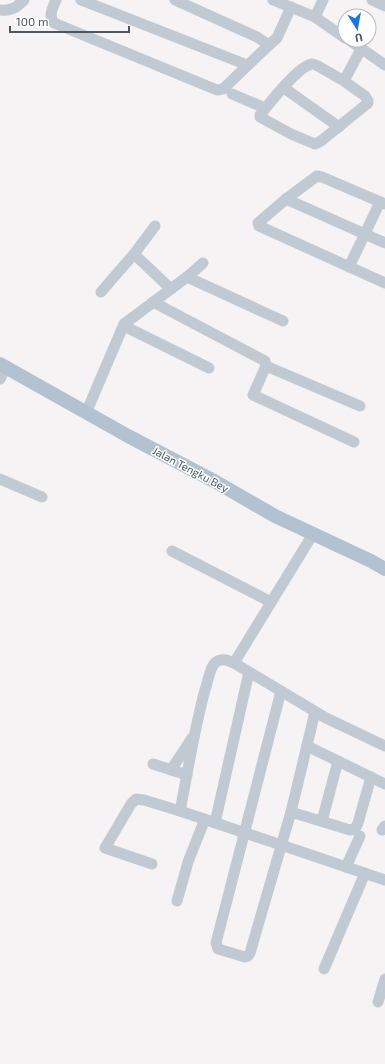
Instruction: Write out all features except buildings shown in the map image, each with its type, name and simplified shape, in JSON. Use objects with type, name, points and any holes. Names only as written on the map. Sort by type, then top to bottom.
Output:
[{"type":"main road","name":"Jalan Tengku Bey","points":[[2,370],[216,482],[275,516],[371,561],[385,570]]},
{"type":"street","points":[[0,10],[9,11],[16,8],[24,0]]},
{"type":"street","points":[[56,0],[51,12],[51,20],[54,23],[217,90],[223,89],[277,38],[291,7]]},
{"type":"street","points":[[81,0],[248,64]]},
{"type":"street","points":[[274,0],[315,17],[337,32]]},
{"type":"street","points":[[315,17],[323,0]]},
{"type":"street","points":[[372,0],[385,6]]},
{"type":"street","points":[[181,1],[257,37],[269,45]]},
{"type":"street","points":[[344,81],[361,49],[385,65]]},
{"type":"street","points":[[312,64],[324,69],[344,81],[365,96],[368,101],[367,105],[321,142],[315,144],[291,134],[261,118],[260,115],[265,108],[299,72],[312,64]]},
{"type":"street","points":[[284,88],[339,127]]},
{"type":"street","points":[[232,94],[265,108]]},
{"type":"street","points":[[349,267],[364,235],[382,203],[320,176],[315,177],[258,223],[259,226],[349,267],[385,283]]},
{"type":"street","points":[[286,199],[364,235],[385,243]]},
{"type":"street","points":[[101,292],[134,254],[155,226]]},
{"type":"street","points":[[134,254],[170,289]]},
{"type":"street","points":[[86,413],[124,324],[187,277],[203,263]]},
{"type":"street","points":[[187,277],[283,321]]},
{"type":"street","points":[[153,302],[265,361],[266,366],[254,395],[354,442]]},
{"type":"street","points":[[124,326],[209,368]]},
{"type":"street","points":[[266,366],[360,406]]},
{"type":"street","points":[[0,478],[42,497]]},
{"type":"street","points":[[234,663],[313,534]]},
{"type":"street","points":[[172,551],[271,602]]},
{"type":"street","points":[[180,811],[194,735],[203,698],[214,664],[222,660],[234,663],[315,712],[385,746]]},
{"type":"street","points":[[216,823],[249,672]]},
{"type":"street","points":[[281,691],[216,943],[218,949],[245,957],[250,953],[291,812],[315,712]]},
{"type":"street","points":[[171,770],[194,735]]},
{"type":"street","points":[[307,746],[385,784]]},
{"type":"street","points":[[322,821],[338,761]]},
{"type":"street","points":[[153,764],[187,775]]},
{"type":"street","points":[[291,812],[350,830],[355,829],[371,777]]},
{"type":"street","points":[[152,864],[105,848],[131,804],[136,799],[144,800],[205,819],[385,880]]},
{"type":"street","points":[[177,901],[188,862],[205,819]]},
{"type":"street","points":[[346,867],[360,836]]},
{"type":"street","points":[[324,969],[365,873]]},
{"type":"street","points":[[378,1002],[385,979]]}]
